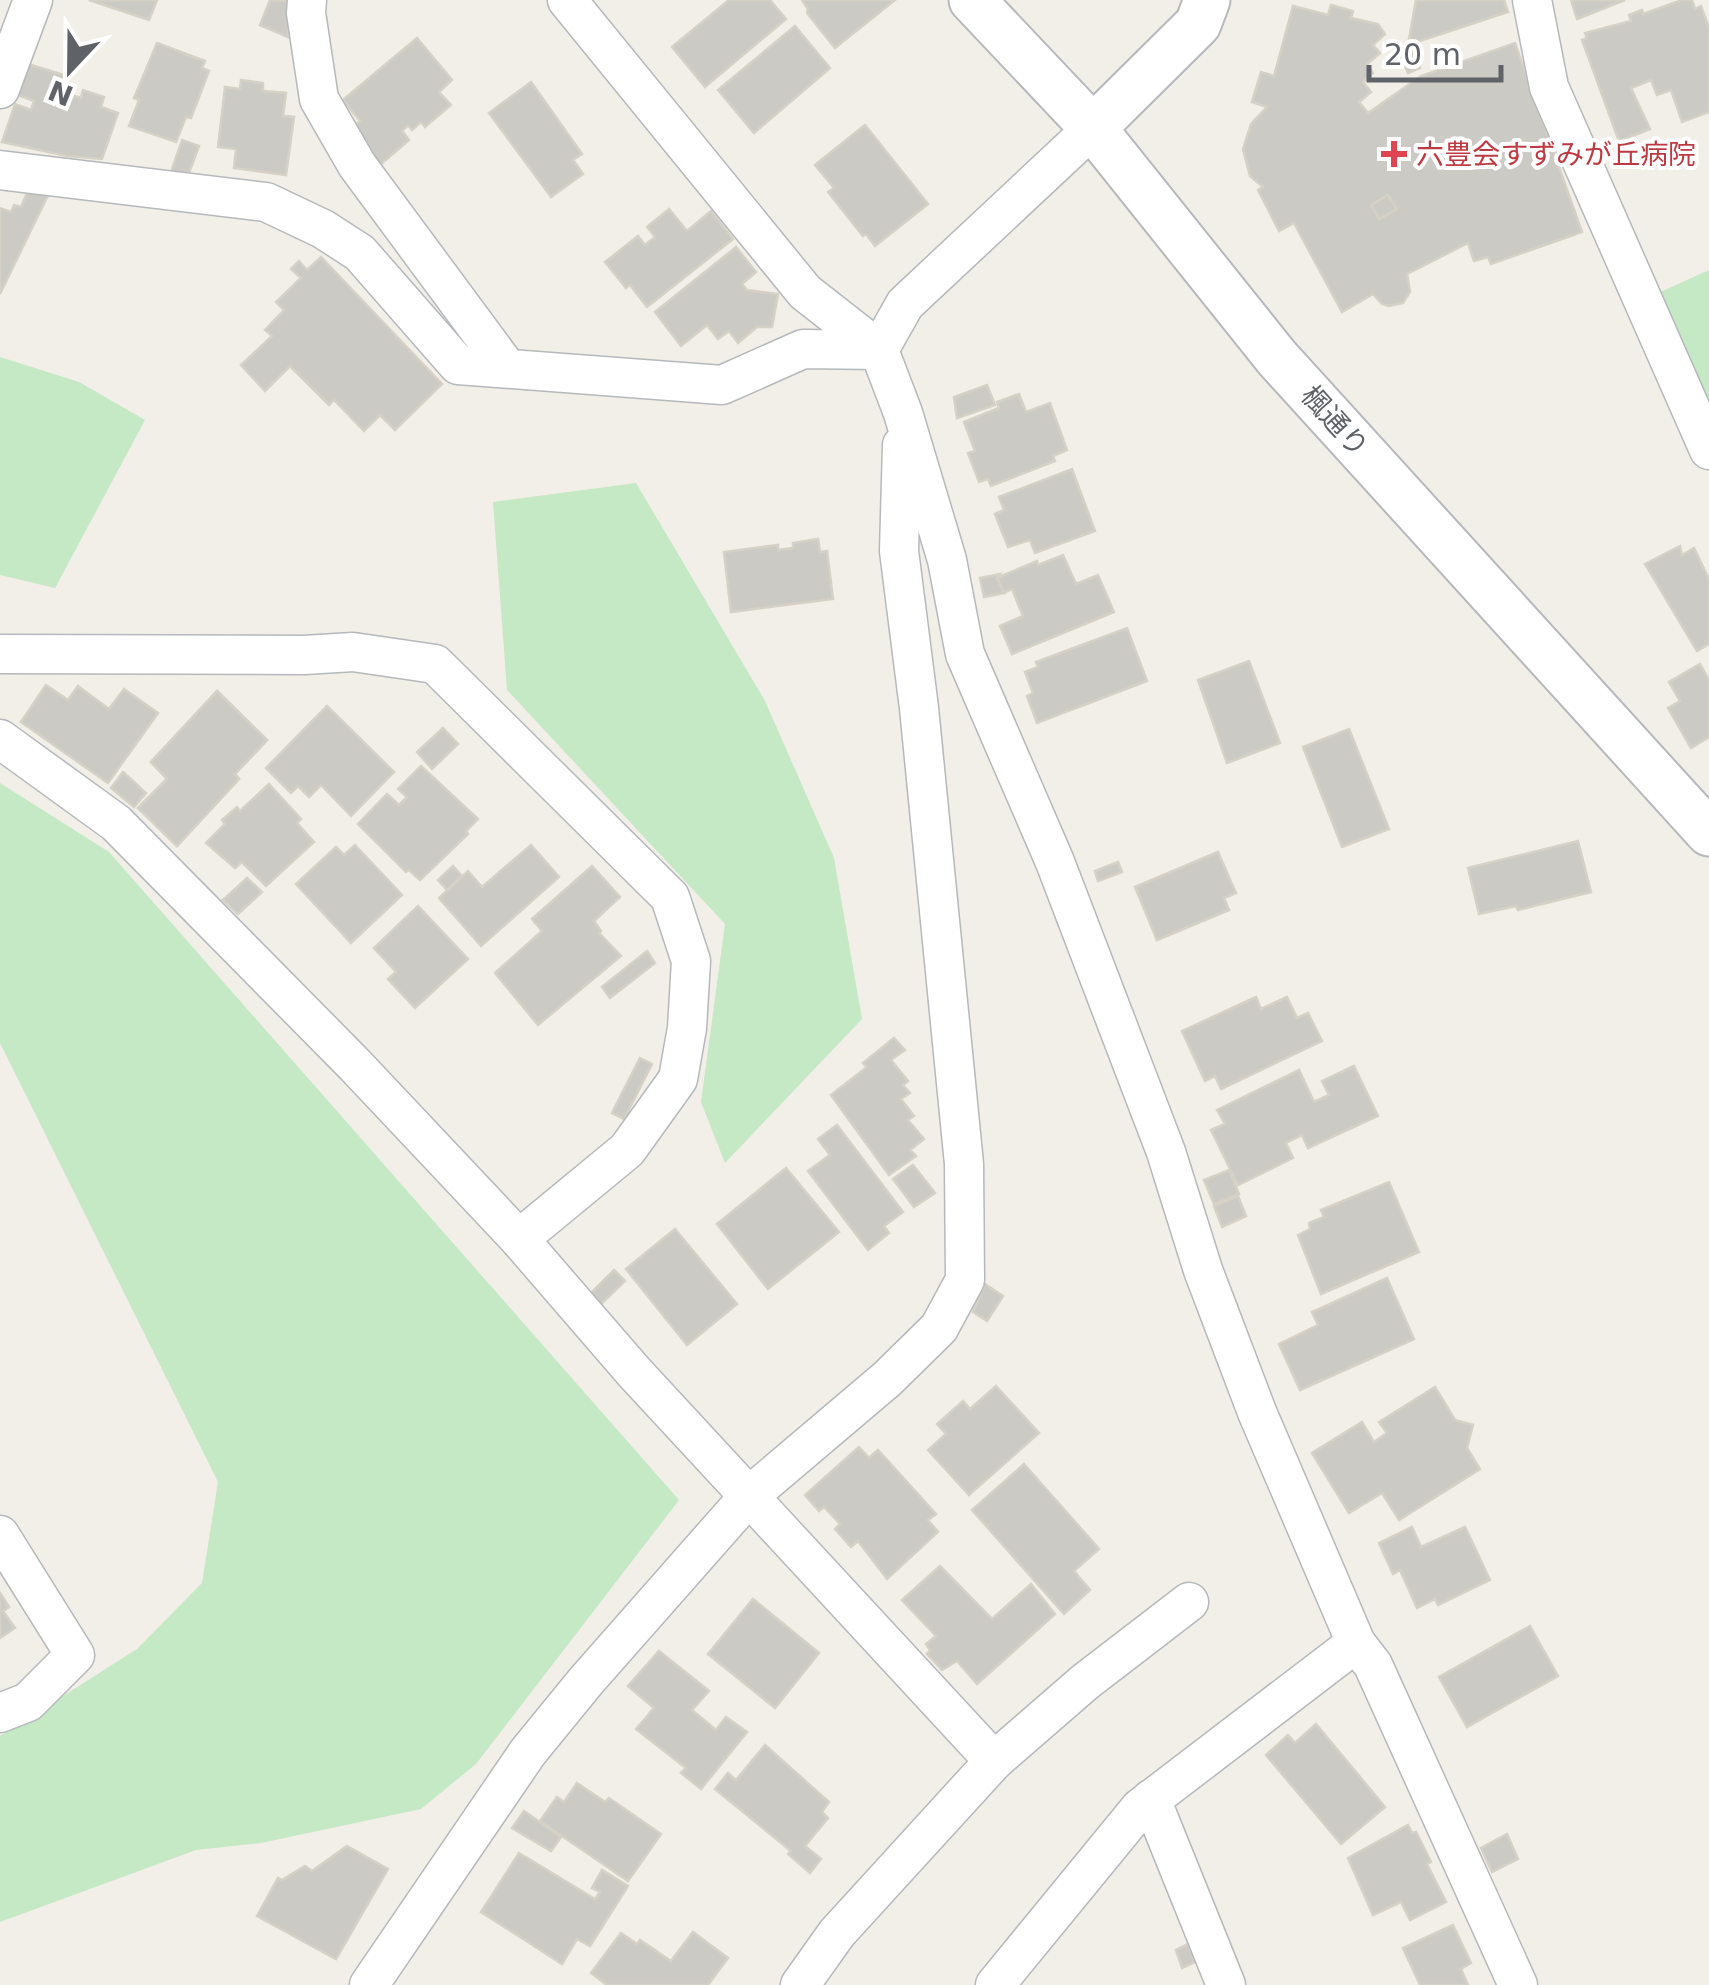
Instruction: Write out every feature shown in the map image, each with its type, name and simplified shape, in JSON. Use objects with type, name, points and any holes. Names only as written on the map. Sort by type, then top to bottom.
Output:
[{"type":"street","points":[[0,89],[33,0]]},
{"type":"street","points":[[307,0],[319,100],[357,165],[507,368]]},
{"type":"street","points":[[567,0],[804,292],[879,350],[903,412],[947,560],[965,654],[1055,862],[1166,1152],[1203,1270],[1257,1412],[1356,1643],[1373,1665],[1518,1985]]},
{"type":"street","name":"楓通り","points":[[972,0],[1093,128],[1277,358],[1709,833]]},
{"type":"street","points":[[879,350],[905,304],[1198,24],[1207,0]]},
{"type":"street","points":[[1532,0],[1549,87],[1709,450]]},
{"type":"street","points":[[0,170],[266,202],[360,252],[458,365],[722,385],[802,349],[879,350]]},
{"type":"street","points":[[369,1985],[528,1752],[750,1496],[888,1379],[938,1328],[966,1280],[964,1164],[919,708],[898,551],[903,412]]},
{"type":"street","points":[[0,654],[354,652],[435,664],[670,897],[692,961],[678,1079],[626,1150],[519,1240]]},
{"type":"street","points":[[0,738],[116,823],[355,1065],[994,1761]]},
{"type":"street","points":[[0,1535],[75,1655],[9,1702]]},
{"type":"street","points":[[800,1985],[836,1933],[994,1761],[1085,1682],[1189,1602]]},
{"type":"street","points":[[995,1985],[1140,1808],[1356,1643]]},
{"type":"street","points":[[1152,1799],[1226,1985]]},
{"type":"green space","points":[[1709,270],[1709,450],[1643,300]]},
{"type":"green space","points":[[0,357],[79,382],[145,420],[55,588],[0,575]]},
{"type":"green space","points":[[636,483],[765,701],[834,858],[862,1019],[725,1163],[701,1102],[725,924],[507,690],[493,502]]},
{"type":"green space","points":[[0,783],[109,852],[679,1500],[476,1764],[421,1809],[261,1843],[196,1850],[0,1922],[0,1736],[137,1649],[202,1583],[218,1482],[0,1043]]},
{"type":"building","points":[[89,0],[157,0],[149,20]]},
{"type":"building","points":[[270,0],[288,1],[288,37],[260,25]]},
{"type":"building","points":[[729,0],[770,0],[786,19],[705,87],[672,47]]},
{"type":"building","points":[[802,0],[895,0],[835,48],[807,13]]},
{"type":"building","points":[[1416,0],[1504,0],[1508,12],[1408,45]]},
{"type":"building","points":[[1571,0],[1625,0],[1577,19]]},
{"type":"building","points":[[1692,0],[1695,9],[1701,6],[1709,28],[1709,112],[1682,122],[1671,90],[1657,95],[1651,80],[1631,88],[1650,129],[1619,141],[1582,40],[1587,38],[1585,33],[1631,21],[1629,15]]},
{"type":"building","points":[[1331,5],[1353,11],[1351,18],[1378,24],[1385,34],[1373,45],[1380,53],[1367,64],[1373,73],[1363,82],[1371,92],[1359,102],[1368,113],[1421,76],[1515,43],[1582,232],[1491,264],[1488,257],[1474,261],[1468,243],[1407,274],[1410,292],[1403,303],[1382,304],[1373,294],[1342,312],[1294,223],[1279,231],[1258,190],[1263,187],[1250,176],[1243,149],[1251,124],[1267,107],[1252,102],[1261,72],[1274,76],[1293,6],[1328,15]]},
{"type":"building","points":[[795,26],[830,68],[754,133],[718,90]]},
{"type":"building","points":[[417,38],[452,80],[439,92],[451,105],[425,127],[421,122],[412,130],[408,125],[402,131],[409,140],[381,164],[350,129],[360,121],[343,100]]},
{"type":"building","points":[[157,43],[205,61],[202,68],[209,71],[191,118],[186,117],[176,142],[129,126],[139,100],[134,98]]},
{"type":"building","points":[[1411,46],[1420,68],[1408,73],[1399,52]]},
{"type":"building","points":[[28,64],[64,75],[58,91],[81,98],[83,90],[104,97],[101,107],[118,113],[102,159],[2,142],[15,104],[31,110],[34,101],[18,95]]},
{"type":"building","points":[[241,80],[263,83],[263,91],[286,93],[283,116],[294,117],[286,175],[234,168],[236,149],[218,147],[225,87],[240,89]]},
{"type":"building","points":[[531,82],[582,154],[573,160],[583,174],[551,197],[489,113]]},
{"type":"building","points":[[865,125],[928,204],[875,246],[828,192],[834,188],[815,165]]},
{"type":"building","points":[[182,140],[199,146],[189,173],[171,172]]},
{"type":"building","points":[[28,191],[49,193],[0,294],[0,208],[11,212],[14,205],[21,207]]},
{"type":"building","points":[[1388,195],[1397,209],[1379,219],[1371,205]]},
{"type":"building","points":[[669,209],[687,231],[711,211],[733,239],[647,307],[605,262],[638,236],[645,245],[655,237],[647,227]]},
{"type":"building","points":[[736,247],[756,272],[742,284],[747,290],[778,294],[772,327],[757,327],[738,343],[729,331],[718,339],[707,325],[681,346],[655,312]]},
{"type":"building","points":[[321,257],[442,384],[395,430],[380,415],[364,431],[334,400],[329,405],[290,366],[265,391],[241,365],[272,336],[265,330],[284,310],[276,302],[301,278],[291,269],[299,261],[307,270]]},
{"type":"building","points":[[987,385],[995,405],[957,418],[954,397]]},
{"type":"building","points":[[1019,394],[1026,412],[1050,403],[1067,450],[1053,456],[1055,461],[991,486],[988,479],[979,482],[968,453],[975,451],[964,422],[999,408],[997,402]]},
{"type":"building","points":[[1072,469],[1095,531],[1035,553],[1030,540],[1008,547],[995,514],[1004,510],[999,497]]},
{"type":"building","points":[[818,539],[820,552],[827,551],[833,599],[731,612],[724,552],[778,545],[778,550],[793,548],[793,543]]},
{"type":"building","points":[[1680,546],[1682,555],[1694,548],[1709,579],[1709,644],[1697,651],[1645,564]]},
{"type":"building","points":[[1063,555],[1076,584],[1098,575],[1114,612],[1012,654],[1000,626],[1023,616],[1012,589],[1004,593],[997,578]]},
{"type":"building","points":[[1000,574],[997,578],[1004,593],[984,597],[980,578]]},
{"type":"building","points":[[1127,628],[1147,681],[1037,723],[1027,696],[1033,693],[1025,672],[1038,667],[1036,662]]},
{"type":"building","points":[[1249,661],[1280,743],[1227,763],[1198,680]]},
{"type":"building","points":[[1700,664],[1709,680],[1709,737],[1691,748],[1668,708],[1680,701],[1669,682]]},
{"type":"building","points":[[46,685],[68,700],[78,686],[109,709],[124,689],[158,713],[108,783],[21,722]]},
{"type":"building","points":[[217,691],[267,740],[235,774],[239,779],[177,846],[138,808],[167,779],[151,762]]},
{"type":"building","points":[[217,691],[267,740],[235,774],[239,779],[177,846],[138,808],[167,779],[151,762]]},
{"type":"building","points":[[327,706],[394,772],[351,816],[321,785],[309,797],[298,786],[291,793],[266,768]]},
{"type":"building","points":[[443,728],[458,744],[432,769],[417,752]]},
{"type":"building","points":[[1349,729],[1389,829],[1342,847],[1303,747]]},
{"type":"building","points":[[421,766],[478,819],[466,831],[468,834],[420,880],[409,870],[406,872],[358,824],[387,794],[399,805],[407,797],[398,789]]},
{"type":"building","points":[[123,772],[146,793],[134,807],[111,788]]},
{"type":"building","points":[[269,784],[301,819],[297,823],[314,842],[266,886],[242,862],[235,868],[206,843],[225,824],[222,820],[237,807],[240,811]]},
{"type":"building","points":[[1578,841],[1591,892],[1518,910],[1516,906],[1479,914],[1468,868]]},
{"type":"building","points":[[355,845],[402,895],[351,943],[296,884],[336,847],[344,855]]},
{"type":"building","points":[[531,845],[559,877],[481,946],[439,898],[468,871],[482,887]]},
{"type":"building","points":[[1218,852],[1236,893],[1224,898],[1229,910],[1157,940],[1135,887]]},
{"type":"building","points":[[1118,862],[1122,872],[1098,881],[1095,871]]},
{"type":"building","points":[[453,866],[462,876],[447,890],[438,880]]},
{"type":"building","points":[[592,866],[620,897],[594,921],[599,933],[621,956],[538,1025],[495,973],[542,931],[532,919]]},
{"type":"building","points":[[247,878],[262,892],[238,914],[223,900]]},
{"type":"building","points":[[418,906],[468,959],[415,1008],[388,979],[396,972],[374,948]]},
{"type":"building","points":[[647,951],[655,963],[610,998],[602,987]]},
{"type":"building","points":[[1256,997],[1261,1009],[1287,997],[1297,1018],[1308,1013],[1322,1041],[1221,1089],[1215,1076],[1205,1081],[1182,1031]]},
{"type":"building","points":[[894,1038],[905,1050],[891,1060],[908,1081],[903,1085],[910,1093],[901,1099],[914,1116],[908,1120],[924,1139],[910,1150],[916,1156],[889,1175],[831,1095],[867,1067],[863,1063]]},
{"type":"building","points":[[640,1058],[652,1064],[624,1119],[612,1113]]},
{"type":"building","points":[[1354,1066],[1378,1116],[1308,1148],[1302,1135],[1286,1143],[1293,1158],[1238,1185],[1211,1130],[1225,1124],[1217,1110],[1299,1070],[1314,1102],[1329,1095],[1322,1081]]},
{"type":"building","points":[[837,1125],[903,1212],[884,1226],[889,1233],[868,1250],[808,1171],[830,1155],[818,1139]]},
{"type":"building","points":[[913,1165],[935,1193],[914,1207],[893,1179]]},
{"type":"building","points":[[786,1168],[839,1232],[768,1289],[717,1224]]},
{"type":"building","points":[[1229,1170],[1239,1194],[1214,1204],[1204,1180]]},
{"type":"building","points":[[1389,1182],[1419,1252],[1321,1294],[1298,1235],[1310,1229],[1309,1223],[1324,1217],[1321,1210]]},
{"type":"building","points":[[1238,1196],[1246,1216],[1222,1227],[1214,1206]]},
{"type":"building","points":[[675,1229],[737,1304],[687,1345],[626,1269]]},
{"type":"building","points":[[614,1270],[625,1281],[599,1306],[589,1295]]},
{"type":"building","points":[[1387,1278],[1414,1339],[1300,1390],[1279,1344],[1318,1325],[1312,1312]]},
{"type":"building","points":[[985,1284],[1003,1296],[987,1321],[973,1312]]},
{"type":"building","points":[[996,1386],[1039,1433],[969,1495],[928,1450],[946,1434],[937,1424],[963,1401],[970,1409]]},
{"type":"building","points":[[1435,1387],[1455,1420],[1473,1425],[1467,1448],[1480,1469],[1399,1520],[1382,1493],[1349,1513],[1312,1453],[1362,1422],[1374,1442],[1387,1433],[1379,1422]]},
{"type":"building","points":[[859,1447],[869,1458],[878,1450],[936,1514],[928,1520],[938,1532],[887,1579],[858,1541],[851,1547],[835,1529],[840,1524],[824,1507],[819,1511],[805,1495]]},
{"type":"building","points":[[1024,1464],[1099,1549],[1074,1571],[1090,1590],[1064,1614],[972,1510]]},
{"type":"building","points":[[1412,1527],[1421,1547],[1465,1527],[1490,1580],[1438,1605],[1435,1599],[1417,1608],[1400,1570],[1393,1574],[1379,1543]]},
{"type":"building","points":[[940,1566],[992,1619],[1031,1584],[1055,1614],[977,1684],[957,1661],[942,1670],[927,1654],[930,1650],[926,1644],[936,1636],[902,1600]]},
{"type":"building","points":[[0,1593],[9,1607],[3,1611],[15,1628],[0,1638]]},
{"type":"building","points":[[753,1599],[819,1653],[775,1708],[708,1654]]},
{"type":"building","points":[[1530,1626],[1558,1676],[1467,1727],[1439,1677]]},
{"type":"building","points":[[659,1651],[709,1691],[692,1710],[716,1730],[726,1717],[747,1732],[701,1789],[681,1773],[686,1768],[636,1729],[654,1708],[628,1686]]},
{"type":"building","points":[[1316,1724],[1385,1807],[1341,1844],[1266,1755],[1288,1735],[1295,1743]]},
{"type":"building","points":[[765,1745],[829,1802],[822,1812],[828,1818],[805,1846],[821,1859],[810,1873],[788,1854],[791,1851],[715,1789],[728,1773],[736,1780]]},
{"type":"building","points":[[577,1783],[605,1802],[609,1798],[661,1834],[628,1881],[540,1821],[557,1797],[564,1802]]},
{"type":"building","points":[[524,1811],[561,1837],[551,1851],[512,1828]]},
{"type":"building","points":[[1408,1825],[1412,1833],[1416,1832],[1431,1862],[1427,1864],[1446,1902],[1410,1920],[1401,1902],[1373,1915],[1348,1858]]},
{"type":"building","points":[[1507,1834],[1518,1859],[1492,1872],[1481,1848]]},
{"type":"building","points":[[347,1846],[388,1869],[336,1959],[257,1916],[278,1878],[282,1880],[305,1866],[312,1871]]},
{"type":"building","points":[[519,1853],[595,1899],[600,1892],[592,1888],[602,1870],[628,1886],[590,1946],[577,1939],[562,1964],[481,1912]]},
{"type":"building","points":[[1453,1925],[1471,1963],[1461,1969],[1468,1985],[1420,1985],[1403,1948]]},
{"type":"building","points":[[693,1932],[728,1958],[708,1985],[607,1985],[591,1973],[621,1933],[637,1944],[640,1940],[671,1961]]},
{"type":"building","points":[[1188,1944],[1195,1962],[1182,1968],[1176,1950]]},
{"type":"place","name":"六豊会すずみが丘病院","points":[[1394,154]]}]
